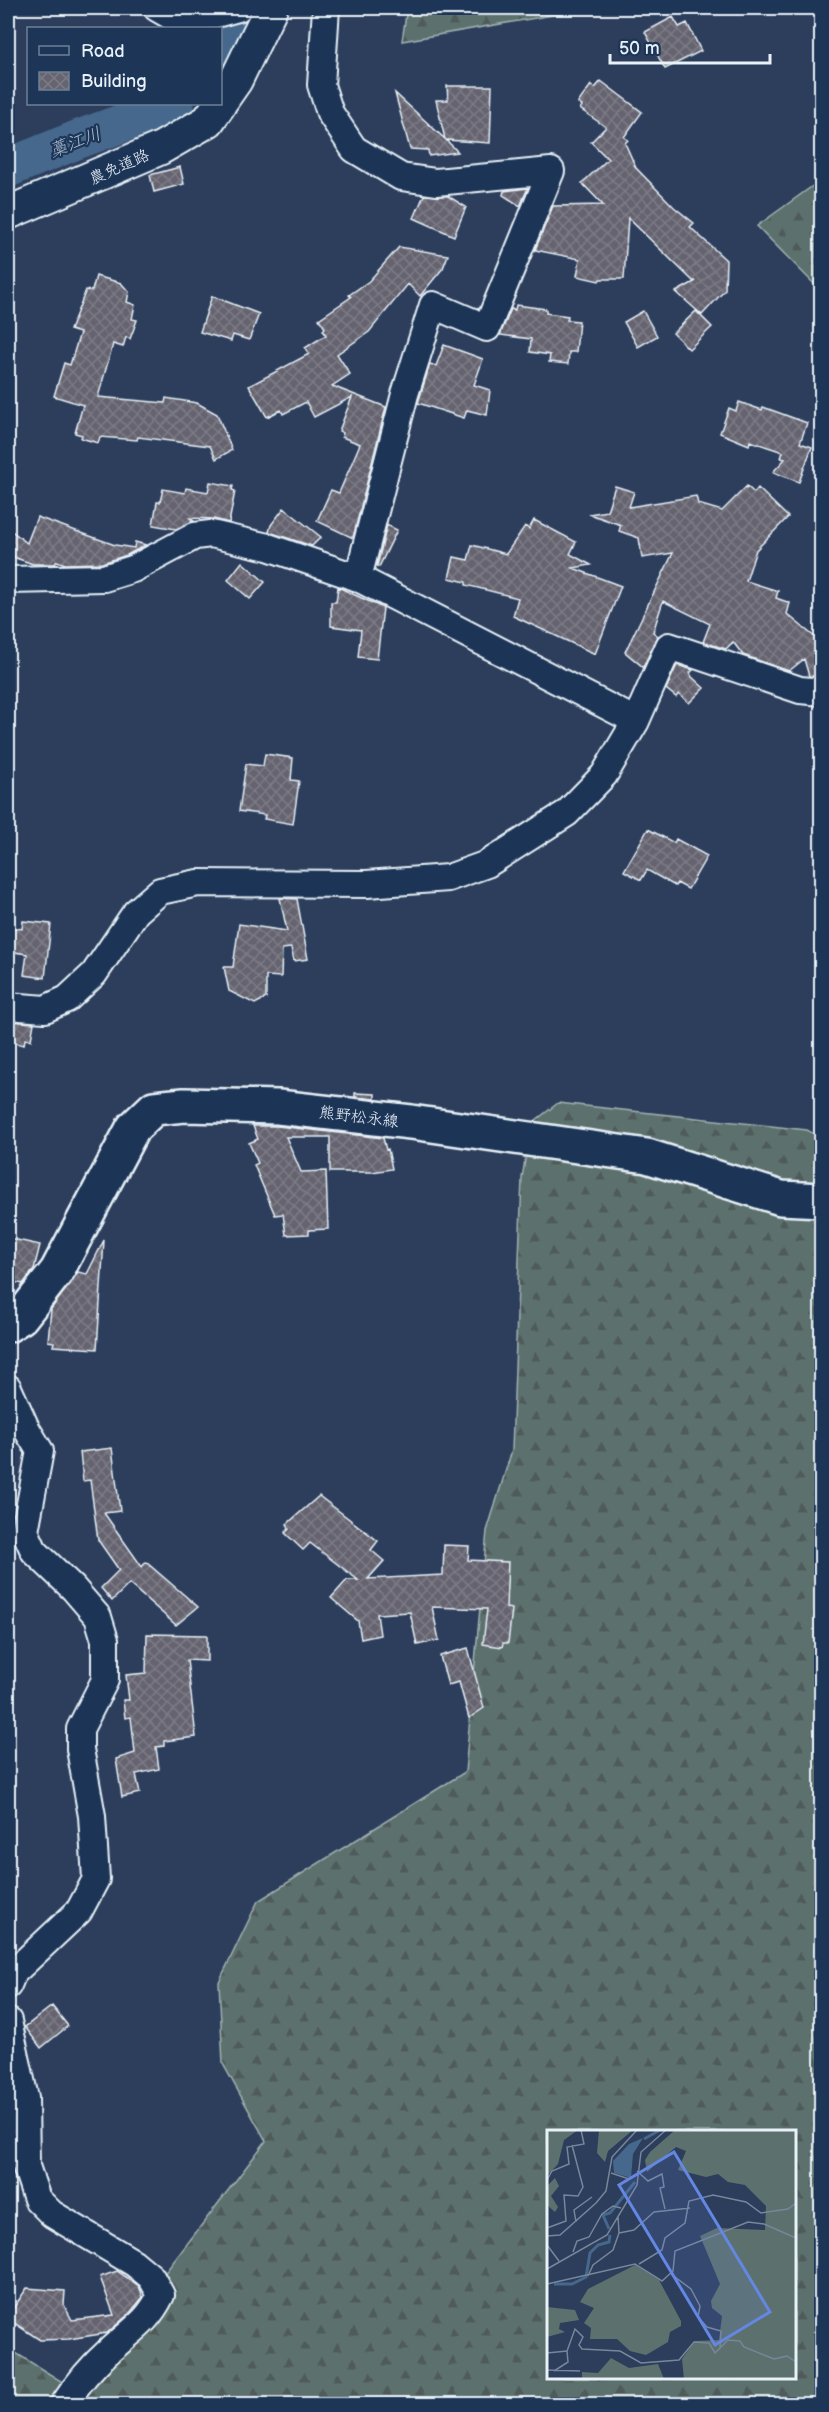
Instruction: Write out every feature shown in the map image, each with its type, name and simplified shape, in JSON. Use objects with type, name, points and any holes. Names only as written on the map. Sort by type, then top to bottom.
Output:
[{"type":"main road","name":"熊野松永線","points":[[8,1324],[21,1317],[57,1271],[133,1128],[154,1108],[184,1105],[278,1107],[411,1122],[647,1156],[781,1198],[822,1200]]},
{"type":"street","points":[[157,8],[183,23],[230,10]]},
{"type":"street","name":"農免道路","points":[[222,100],[236,80],[270,8]]},
{"type":"street","points":[[326,8],[321,84],[330,113],[354,149],[401,177],[436,182],[551,171],[487,328],[433,305],[405,394],[358,578]]},
{"type":"street","name":"農免道路","points":[[8,213],[161,148],[208,121],[219,105]]},
{"type":"street","points":[[8,580],[104,578],[133,569],[195,536],[211,534],[268,547],[358,578],[636,721]]},
{"type":"street","points":[[8,1006],[45,1009],[67,999],[94,974],[136,912],[160,891],[198,883],[367,884],[448,878],[487,864],[567,813],[604,775],[636,721],[669,646],[800,690],[822,692]]},
{"type":"street","points":[[8,1388],[26,1428],[40,1451],[25,1531],[34,1551],[73,1588],[98,1617],[105,1640],[105,1680],[80,1729],[80,1749],[92,1816],[96,1879],[79,1911],[13,1973],[8,1985]]},
{"type":"street","points":[[8,2021],[26,2098],[26,2166],[37,2199],[52,2214],[134,2263],[151,2277],[161,2295],[152,2314],[108,2352],[75,2386],[64,2404]]},
{"type":"green space","points":[[407,8],[593,8],[402,41]]},
{"type":"green space","points":[[821,180],[821,291],[757,226]]},
{"type":"green space","points":[[558,1103],[807,1130],[821,1138],[821,2404],[8,2404],[8,2348],[75,2390],[266,2141],[223,2064],[219,1982],[258,1901],[465,1772],[487,1531],[512,1450],[522,1178],[531,1124]]},
{"type":"building","points":[[673,17],[679,27],[687,23],[701,51],[665,69],[645,32]]},
{"type":"building","points":[[601,81],[642,112],[624,137],[628,140],[625,143],[636,168],[674,207],[694,223],[690,227],[726,260],[725,290],[702,315],[676,292],[696,281],[693,281],[628,218],[624,279],[600,279],[599,281],[577,276],[580,259],[535,250],[553,206],[603,205],[582,183],[608,159],[591,142],[606,127],[580,109],[582,106],[578,103],[591,85],[595,88]]},
{"type":"building","points":[[447,86],[492,86],[490,143],[446,140],[458,152],[429,156],[428,150],[410,149],[395,93],[445,139],[436,100],[448,100]]},
{"type":"building","points":[[180,167],[184,184],[154,192],[150,175]]},
{"type":"building","points":[[528,188],[520,206],[503,195],[504,191]]},
{"type":"building","points":[[424,195],[448,196],[466,207],[454,236],[414,218]]},
{"type":"building","points":[[399,247],[448,255],[443,268],[420,296],[408,284],[369,332],[337,354],[350,374],[332,386],[386,407],[353,538],[317,521],[331,490],[339,493],[360,444],[342,437],[343,433],[339,431],[352,397],[314,417],[306,402],[283,414],[281,410],[267,417],[249,386],[309,354],[305,348],[326,335],[323,330],[325,328],[319,319],[351,297],[349,295],[369,281]]},
{"type":"building","points":[[96,276],[121,283],[129,292],[127,302],[135,305],[132,319],[137,320],[130,339],[126,337],[123,347],[113,344],[98,397],[165,403],[166,398],[197,403],[217,414],[232,450],[216,459],[210,446],[138,437],[137,440],[100,437],[98,443],[81,438],[82,435],[75,433],[83,405],[54,396],[64,363],[70,365],[80,333],[70,330],[86,290],[92,291]]},
{"type":"building","points":[[212,296],[259,314],[249,340],[233,335],[231,341],[200,332]]},
{"type":"building","points":[[516,305],[546,309],[546,313],[568,316],[567,320],[579,321],[576,352],[569,352],[568,364],[549,362],[550,355],[530,352],[531,339],[500,335],[511,309],[515,310]]},
{"type":"building","points":[[643,311],[657,336],[638,347],[624,322]]},
{"type":"building","points":[[696,311],[712,327],[689,349],[673,333]]},
{"type":"building","points":[[444,345],[483,359],[474,385],[490,390],[487,415],[467,410],[464,418],[418,403],[430,364],[436,366]]},
{"type":"building","points":[[739,402],[762,410],[763,407],[807,423],[800,443],[812,447],[799,482],[773,472],[785,459],[781,458],[783,452],[750,441],[749,445],[720,433],[729,408],[736,411]]},
{"type":"building","points":[[210,482],[233,486],[232,490],[235,491],[229,523],[214,519],[190,518],[194,521],[176,529],[153,525],[157,502],[160,502],[163,489],[185,493],[186,488],[208,492]]},
{"type":"building","points":[[615,486],[634,492],[629,507],[696,496],[698,504],[722,511],[747,486],[754,493],[758,488],[788,517],[756,550],[746,581],[778,591],[776,598],[790,603],[787,614],[822,643],[822,677],[809,676],[804,659],[789,671],[743,655],[733,642],[726,649],[703,642],[710,624],[663,601],[653,632],[658,636],[643,667],[625,652],[673,553],[642,558],[639,538],[619,531],[621,525],[589,514],[607,511]]},
{"type":"building","points":[[284,508],[321,537],[312,546],[269,532],[271,525]]},
{"type":"building","points":[[37,517],[115,545],[134,548],[135,542],[146,545],[127,555],[102,563],[65,564],[57,561],[55,564],[33,564],[16,558],[8,552],[8,528],[27,543]]},
{"type":"building","points":[[534,520],[576,542],[570,554],[591,565],[573,568],[621,586],[595,654],[513,616],[518,598],[466,585],[466,582],[449,578],[454,557],[468,560],[472,545],[506,554],[525,526],[529,529]]},
{"type":"building","points":[[387,525],[397,530],[379,567],[377,566]]},
{"type":"building","points":[[242,562],[265,582],[250,599],[228,580]]},
{"type":"building","points":[[338,587],[383,608],[377,659],[358,657],[361,630],[331,626],[331,602],[336,602]]},
{"type":"building","points":[[677,665],[693,670],[690,673],[692,677],[704,688],[689,703],[679,694],[676,697],[666,689]]},
{"type":"building","points":[[265,754],[293,758],[291,780],[299,781],[293,824],[264,819],[265,815],[239,811],[246,764],[263,766]]},
{"type":"building","points":[[648,829],[674,843],[676,839],[707,856],[688,889],[677,883],[675,886],[647,870],[641,880],[624,871]]},
{"type":"building","points":[[280,898],[297,899],[308,959],[294,961],[291,948],[282,949],[281,977],[266,976],[266,998],[255,1004],[229,991],[224,967],[233,967],[239,924],[287,931]]},
{"type":"building","points":[[23,921],[51,924],[45,978],[24,975],[27,954],[8,951],[8,927],[22,929]]},
{"type":"building","points":[[8,1021],[34,1023],[31,1040],[25,1039],[24,1045],[8,1041]]},
{"type":"building","points":[[355,1093],[375,1094],[375,1099],[355,1097]]},
{"type":"building","points":[[253,1126],[277,1126],[383,1138],[392,1169],[372,1172],[330,1172],[330,1137],[286,1137],[301,1172],[326,1171],[328,1229],[309,1230],[309,1234],[286,1235],[283,1214],[275,1215],[254,1165],[258,1163],[249,1143],[258,1139]]},
{"type":"building","points":[[8,1238],[40,1245],[34,1269],[23,1284],[8,1281]]},
{"type":"building","points":[[104,1240],[97,1349],[53,1346],[54,1342],[48,1341],[51,1309],[78,1272],[87,1274]]},
{"type":"building","points":[[112,1448],[120,1511],[104,1513],[142,1567],[146,1562],[198,1607],[176,1625],[129,1584],[112,1601],[101,1588],[119,1570],[98,1540],[90,1480],[83,1481],[80,1452]]},
{"type":"building","points":[[319,1496],[378,1541],[371,1550],[384,1561],[368,1579],[443,1575],[444,1545],[469,1546],[468,1560],[508,1562],[506,1608],[512,1609],[508,1643],[503,1643],[502,1647],[483,1644],[487,1609],[432,1607],[439,1640],[417,1645],[410,1612],[377,1614],[380,1635],[361,1639],[358,1621],[331,1598],[347,1580],[358,1580],[310,1543],[303,1550],[285,1533],[289,1529],[287,1524]]},
{"type":"building","points":[[147,1634],[207,1635],[207,1661],[187,1660],[196,1737],[164,1741],[164,1746],[156,1747],[159,1769],[136,1774],[140,1793],[122,1797],[116,1759],[135,1753],[131,1717],[125,1718],[123,1700],[129,1700],[126,1675],[146,1673]]},
{"type":"building","points":[[468,1648],[484,1708],[469,1718],[459,1682],[448,1685],[440,1656]]},
{"type":"building","points":[[52,2006],[68,2026],[41,2048],[25,2027]]},
{"type":"building","points":[[117,2271],[139,2286],[143,2297],[129,2314],[107,2333],[69,2339],[40,2340],[8,2319],[27,2288],[65,2291],[64,2305],[72,2320],[114,2315],[100,2277]]},
{"type":"waterway","name":"藁江川","points":[[222,42],[232,25],[228,8]]},
{"type":"waterway","name":"藁江川","points":[[8,168],[172,105]]}]
